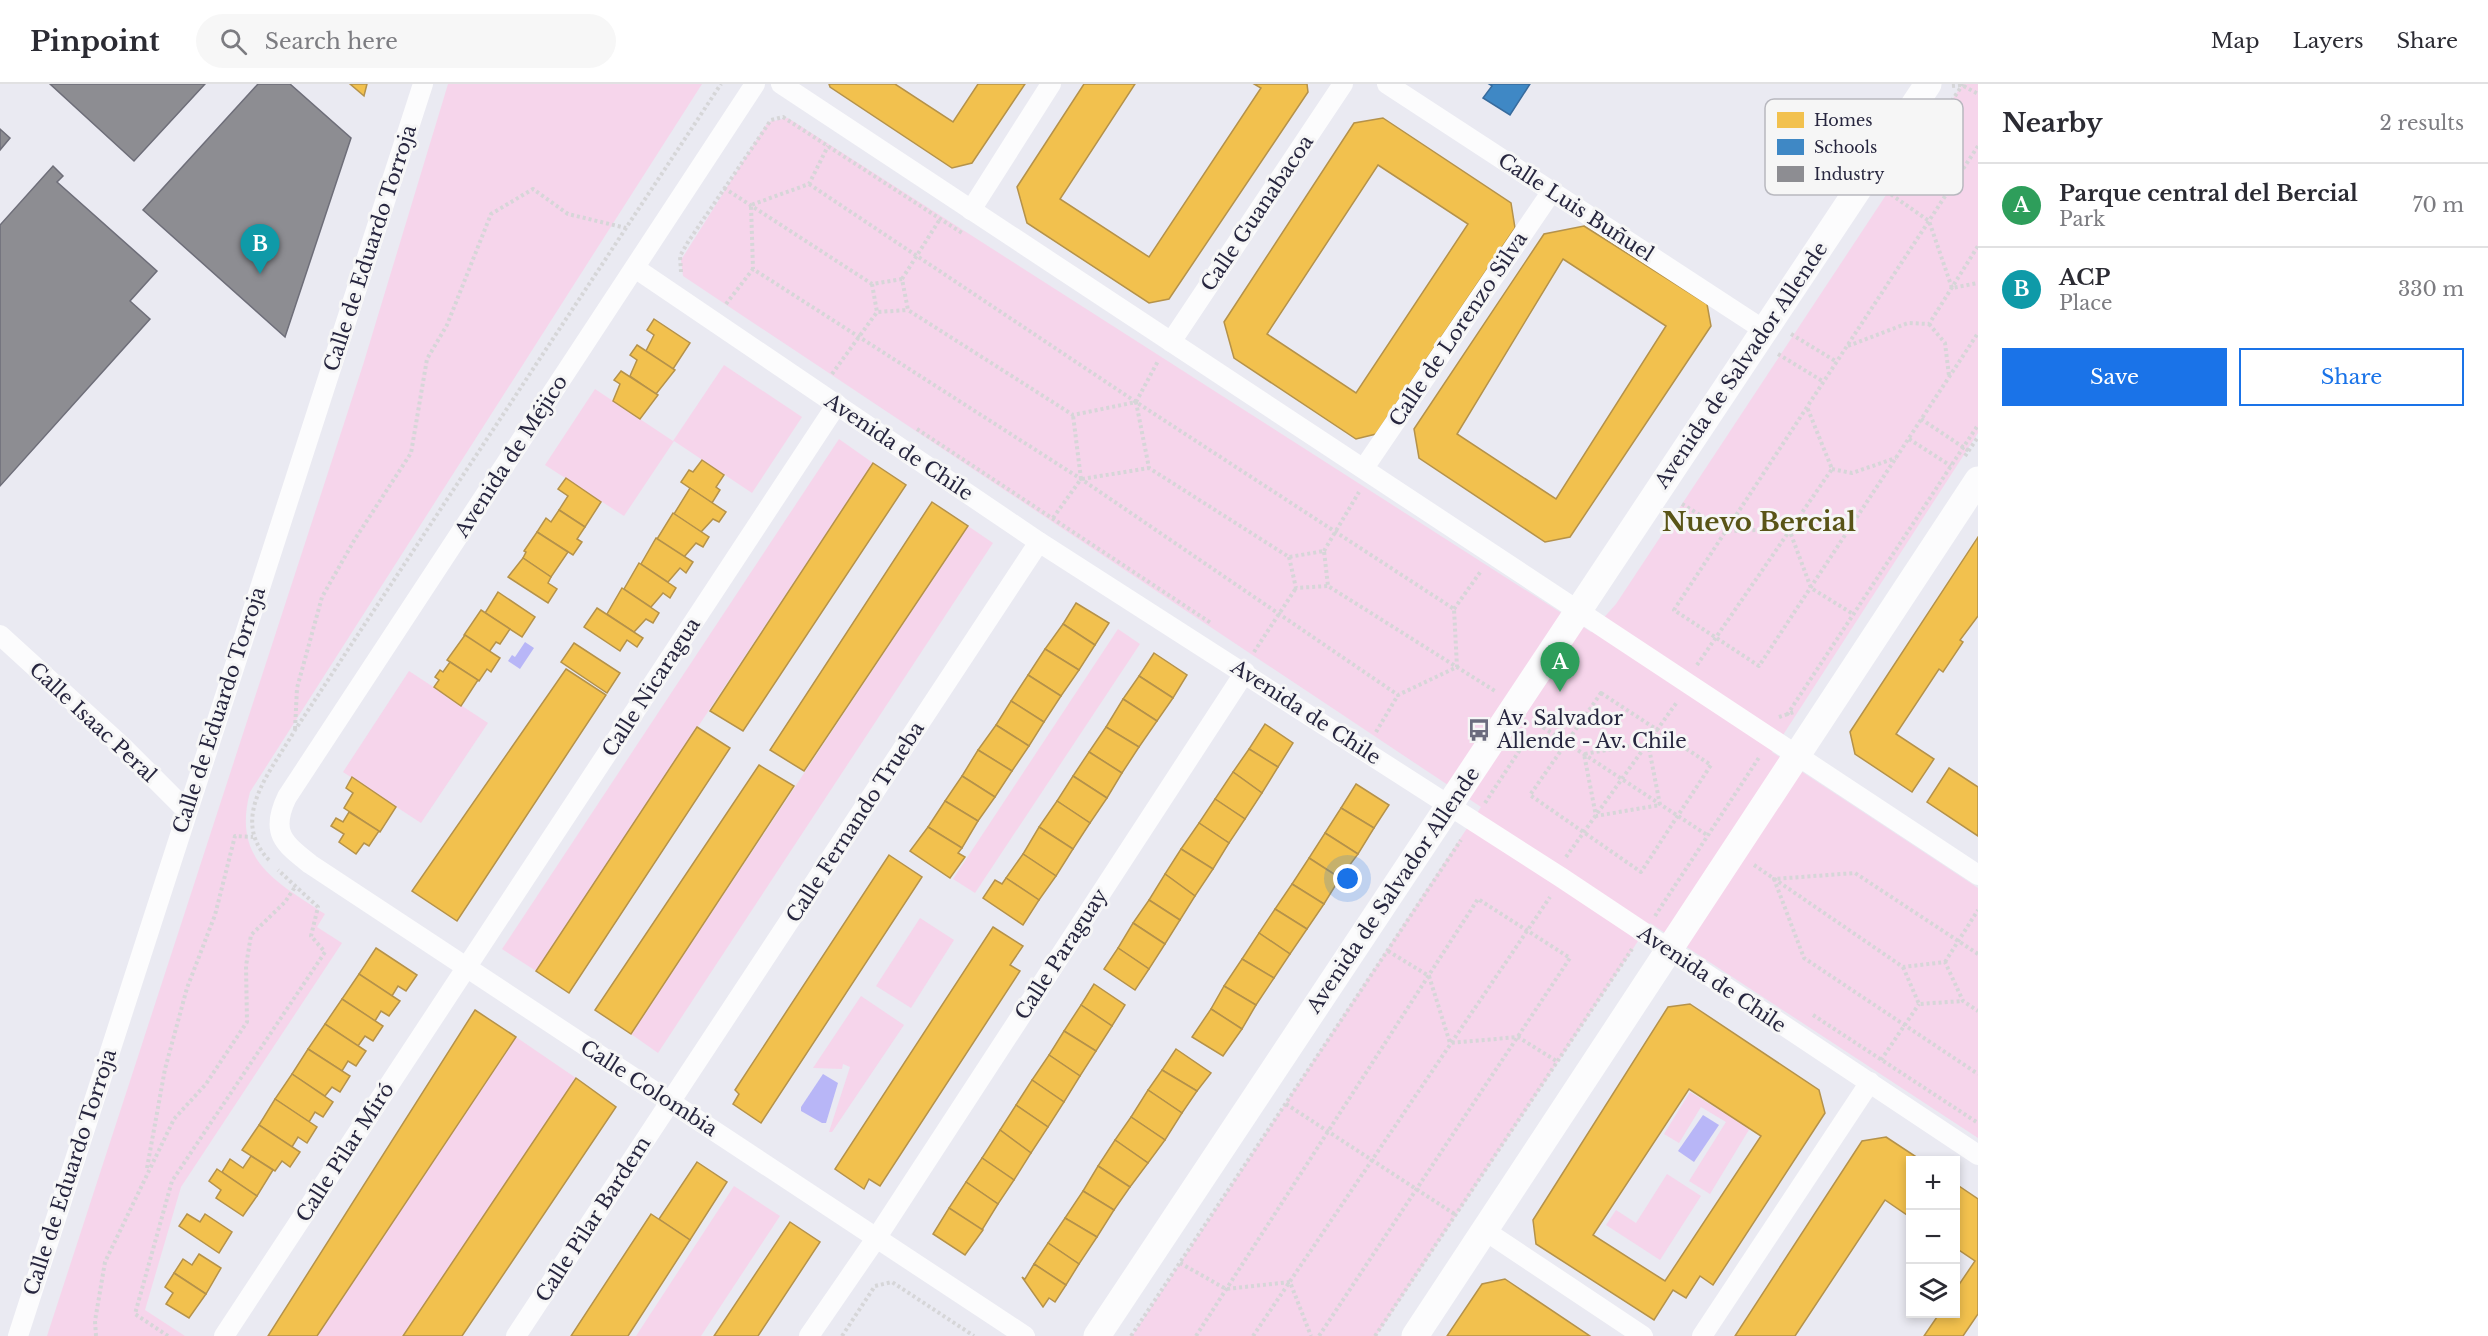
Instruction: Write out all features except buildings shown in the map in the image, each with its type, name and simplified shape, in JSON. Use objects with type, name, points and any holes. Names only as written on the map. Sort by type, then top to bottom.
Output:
[{"type":"street","name":"Calle de Eduardo Torroja","points":[[18,1336],[186,810],[423,84]]},
{"type":"street","name":"Avenida de Méjico","points":[[279,833],[279,814],[287,797],[755,84]]},
{"type":"street","points":[[781,84],[1771,739],[1791,764],[1978,875]]},
{"type":"street","points":[[971,210],[1051,84]]},
{"type":"street","name":"Calle Guanabacoa","points":[[1171,342],[1342,84]]},
{"type":"street","name":"Calle Luis Buñuel","points":[[1387,84],[1552,191],[1769,341]]},
{"type":"street","name":"Calle de Lorenzo Silva","points":[[1364,468],[1552,191]]},
{"type":"street","name":"Avenida de Salvador Allende","points":[[1097,1336],[1579,610],[1769,341],[1866,195]]},
{"type":"street","name":"Avenida de Chile","points":[[635,268],[1039,542],[1245,672],[1455,797],[1562,878],[1643,933],[1675,940],[1870,1082],[1978,1155]]},
{"type":"street","name":"Calle Nicaragua","points":[[465,969],[837,404]]},
{"type":"street","points":[[1415,1336],[1791,764],[1967,475]]},
{"type":"street","name":"Calle Fernando Trueba","points":[[670,1103],[1039,542]]},
{"type":"street","name":"Calle Isaac Peral","points":[[0,635],[124,748],[186,810]]},
{"type":"street","name":"Calle Paraguay","points":[[808,1336],[877,1237],[1245,672]]},
{"type":"street","name":"Calle Colombia","points":[[279,833],[289,848],[310,864],[465,969],[1025,1336]]},
{"type":"street","name":"Calle Pilar Miró","points":[[224,1336],[465,969]]},
{"type":"street","points":[[1702,1336],[1870,1082]]},
{"type":"street","name":"Calle Pilar Bardem","points":[[516,1336],[670,1103]]},
{"type":"street","points":[[1484,1230],[1643,1336]]},
{"type":"path","points":[[168,1336],[135,1314],[172,1181],[325,952],[311,936],[318,907],[258,849],[253,837],[252,818],[255,798],[295,730],[721,84]]},
{"type":"path","points":[[1937,89],[1962,85],[1978,94]]},
{"type":"path","points":[[687,279],[681,271],[680,256],[771,120],[783,117],[969,238]]},
{"type":"path","points":[[751,205],[809,184],[828,146]]},
{"type":"path","points":[[1963,169],[1978,146]]},
{"type":"path","points":[[809,184],[1136,402],[1454,609]]},
{"type":"path","points":[[724,188],[872,284],[902,279]]},
{"type":"path","points":[[295,730],[297,688],[322,597],[355,539],[411,453],[427,359],[447,325],[491,214],[533,189],[568,214],[626,228]]},
{"type":"path","points":[[1892,195],[1929,221],[1952,288]]},
{"type":"path","points":[[1946,195],[1674,610],[1760,666],[1978,333]]},
{"type":"path","points":[[726,304],[753,269],[751,205]]},
{"type":"path","points":[[908,310],[902,279],[940,219]]},
{"type":"path","points":[[1929,324],[1978,246]]},
{"type":"path","points":[[753,269],[1081,479],[1398,695]]},
{"type":"path","points":[[1952,288],[1978,283]]},
{"type":"path","points":[[832,374],[877,312],[872,284]]},
{"type":"path","points":[[716,298],[735,310]]},
{"type":"path","points":[[877,312],[908,310],[1073,415],[1136,402]]},
{"type":"path","points":[[1794,323],[1787,333],[1837,362]]},
{"type":"path","points":[[1847,346],[1908,323],[1929,324],[1945,343],[1949,376]]},
{"type":"path","points":[[1769,341],[1824,382]]},
{"type":"path","points":[[1148,354],[1168,368]]},
{"type":"path","points":[[1149,468],[1136,402],[1158,361]]},
{"type":"path","points":[[823,368],[843,381]]},
{"type":"path","points":[[1807,407],[1832,469]]},
{"type":"path","points":[[1053,518],[1081,479],[1073,415]]},
{"type":"path","points":[[1922,419],[1969,451]]},
{"type":"path","points":[[1376,1336],[1785,717],[1856,615],[1978,425]]},
{"type":"path","points":[[913,427],[1221,630]]},
{"type":"path","points":[[1856,615],[1967,475],[1969,451],[1978,437]]},
{"type":"path","points":[[1909,439],[1967,475]]},
{"type":"path","points":[[1832,469],[1852,473],[1896,458]]},
{"type":"path","points":[[1081,479],[1149,468],[1289,557],[1323,551]]},
{"type":"path","points":[[1695,668],[1832,469]]},
{"type":"path","points":[[1349,485],[1368,498]]},
{"type":"path","points":[[1328,585],[1323,551],[1359,491]]},
{"type":"path","points":[[1682,504],[1726,531],[1789,529]]},
{"type":"path","points":[[1789,529],[1811,588],[1856,615]]},
{"type":"path","points":[[1254,652],[1296,588],[1289,557]]},
{"type":"path","points":[[1472,565],[1491,577]]},
{"type":"path","points":[[1457,667],[1454,609],[1481,571]]},
{"type":"path","points":[[1296,588],[1328,585],[1516,705]]},
{"type":"path","points":[[1247,647],[1263,658]]},
{"type":"path","points":[[1376,733],[1398,695],[1457,667]]},
{"type":"path","points":[[1601,693],[1711,765],[1641,872],[1530,795],[1566,742],[1601,693]]},
{"type":"path","points":[[1668,695],[1687,708]]},
{"type":"path","points":[[1566,857],[1678,702]]},
{"type":"path","points":[[1776,718],[1785,717]]},
{"type":"path","points":[[1538,723],[1660,806],[1708,835]]},
{"type":"path","points":[[1366,727],[1385,739]]},
{"type":"path","points":[[1584,754],[1648,743]]},
{"type":"path","points":[[1648,743],[1660,806]]},
{"type":"path","points":[[1750,750],[1760,757],[1791,764]]},
{"type":"path","points":[[1584,754],[1596,816]]},
{"type":"path","points":[[1455,797],[1493,811]]},
{"type":"path","points":[[1596,816],[1660,806]]},
{"type":"path","points":[[146,1173],[165,1068],[187,988],[215,915],[235,836],[253,837]]},
{"type":"path","points":[[1557,852],[1576,864]]},
{"type":"path","points":[[1734,852],[1903,967],[1919,1004]]},
{"type":"path","points":[[1774,879],[1855,873],[1978,954]]},
{"type":"path","points":[[1253,1336],[1562,878]]},
{"type":"path","points":[[1774,879],[1804,958],[1978,1074]]},
{"type":"path","points":[[96,1336],[95,1321],[105,1262],[174,1119],[206,1084],[247,1022],[246,966],[251,935],[285,903],[295,887]]},
{"type":"path","points":[[1196,1336],[1478,899],[1570,958],[1319,1336]]},
{"type":"path","points":[[1646,909],[1655,915],[1675,940]]},
{"type":"path","points":[[1903,967],[1944,962],[1978,910]]},
{"type":"path","points":[[1388,951],[1428,976],[1450,1043]]},
{"type":"path","points":[[1944,962],[1963,1001],[1978,1011]]},
{"type":"path","points":[[1919,1004],[1963,1001]]},
{"type":"path","points":[[1881,1060],[1919,1004]]},
{"type":"path","points":[[1811,1014],[1978,1123]]},
{"type":"path","points":[[1450,1043],[1518,1037],[1557,1062]]},
{"type":"path","points":[[1286,1104],[1456,1215]]},
{"type":"path","points":[[1180,1263],[1226,1289],[1290,1282]]},
{"type":"path","points":[[842,1336],[875,1286],[892,1282],[974,1336]]},
{"type":"path","points":[[1290,1282],[1311,1336]]},
{"type":"shaded area","points":[[448,84],[702,84],[250,792],[246,815],[247,835],[253,852],[262,866],[275,879],[325,914],[317,927],[342,943],[181,1187],[145,1310],[185,1336],[47,1336],[363,365]]},
{"type":"shaded area","points":[[1963,84],[1978,84],[1978,433],[1772,752],[1978,888],[1978,1138],[1650,923],[1376,1336],[1132,1336],[1481,807],[683,276],[681,260],[768,122],[788,118],[1591,632],[1616,604],[1886,195],[1963,195],[1963,99],[1953,99]]},
{"type":"shaded area","points":[[724,365],[802,417],[752,493],[674,441],[624,516],[545,465],[595,389],[673,441]]},
{"type":"shaded area","points":[[839,439],[873,463],[536,971],[502,949]]},
{"type":"shaded area","points":[[968,526],[993,543],[658,1053],[631,1034]]},
{"type":"shaded area","points":[[1118,629],[1140,644],[975,893],[953,879]]},
{"type":"shaded area","points":[[409,671],[488,723],[421,823],[343,772]]},
{"type":"shaded area","points":[[920,918],[954,940],[911,1008],[876,986]]},
{"type":"shaded area","points":[[861,996],[904,1025],[832,1132],[829,1132],[850,1067],[843,1064],[842,1069],[813,1068]]},
{"type":"shaded area","points":[[516,1037],[576,1078],[403,1336],[317,1336]]},
{"type":"shaded area","points":[[1690,1092],[1750,1128],[1710,1194],[1689,1181],[1726,1122],[1701,1107],[1679,1143],[1664,1134]]},
{"type":"shaded area","points":[[1667,1174],[1701,1196],[1660,1260],[1606,1225],[1616,1210],[1636,1223]]},
{"type":"shaded area","points":[[734,1186],[780,1216],[701,1336],[636,1336]]},
{"type":"water","points":[[525,642],[534,648],[520,669],[508,661],[512,655],[515,657]]},
{"type":"water","points":[[823,1074],[838,1083],[826,1123],[801,1111],[801,1107]]},
{"type":"water","points":[[1703,1115],[1719,1125],[1694,1162],[1678,1151]]},
{"type":"place","name":"ACP","points":[[260,274]]},
{"type":"place","name":"Parque central del Bercial","points":[[1560,692]]},
{"type":"place","name":"Av. Salvador Allende - Av. Chile","points":[[1479,730]]},
{"type":"district","name":"Nuevo Bercial","points":[[1759,522]]}]
